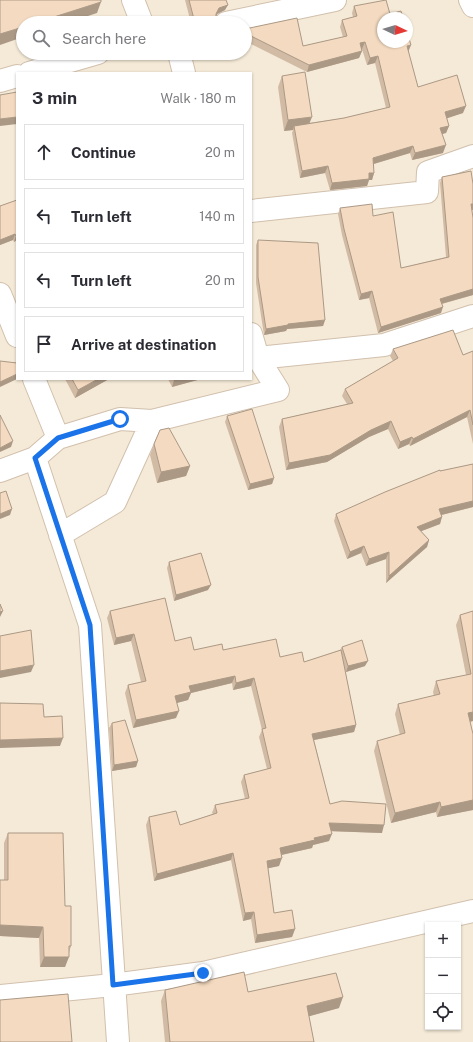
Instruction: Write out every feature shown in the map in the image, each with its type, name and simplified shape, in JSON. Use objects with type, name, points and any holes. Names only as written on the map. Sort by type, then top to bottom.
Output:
[{"type":"street","points":[[133,0],[139,16]]},
{"type":"street","points":[[252,18],[335,0]]},
{"type":"street","points":[[470,0],[473,6]]},
{"type":"street","points":[[32,72],[74,60]]},
{"type":"street","points":[[181,60],[184,72]]},
{"type":"street","points":[[0,81],[16,76]]},
{"type":"street","points":[[252,212],[427,192],[428,172],[473,156]]},
{"type":"street","points":[[0,294],[16,334]]},
{"type":"street","points":[[258,358],[384,345],[473,316]]},
{"type":"street","points":[[0,471],[35,458],[58,438],[120,419],[152,421],[278,390],[258,358],[252,337]]},
{"type":"street","points":[[34,380],[58,438]]},
{"type":"street","points":[[60,535],[115,502],[152,421]]},
{"type":"street","points":[[35,458],[90,625],[118,1042]]},
{"type":"street","points":[[0,996],[113,985],[203,973],[473,911]]},
{"type":"shaded area","points":[[0,0],[473,0],[473,1042],[0,1042]]},
{"type":"building","points":[[0,0],[101,0],[101,2],[57,16],[16,16],[16,29],[0,34]]},
{"type":"building","points":[[189,0],[226,0],[228,5],[219,8],[216,16],[193,16]]},
{"type":"building","points":[[386,0],[389,12],[377,12],[377,48],[408,48],[418,87],[457,75],[466,106],[445,112],[449,126],[440,128],[446,145],[415,153],[413,146],[373,158],[374,173],[369,173],[369,179],[332,183],[328,166],[302,171],[294,126],[344,118],[390,107],[378,56],[370,58],[365,42],[360,43],[362,51],[309,65],[252,36],[252,28],[297,18],[303,46],[347,36],[342,20],[357,16],[354,6]]},
{"type":"building","points":[[305,72],[312,117],[288,120],[282,76]]},
{"type":"building","points":[[16,92],[16,117],[0,119],[0,95]]},
{"type":"building","points":[[471,171],[473,184],[473,204],[471,204],[473,218],[473,289],[440,299],[443,307],[381,327],[372,291],[361,294],[340,208],[372,204],[373,216],[393,212],[401,268],[449,257],[442,177]]},
{"type":"building","points":[[16,200],[16,236],[15,234],[0,240],[0,206]]},
{"type":"building","points":[[258,240],[318,243],[325,320],[288,324],[266,329],[258,277]]},
{"type":"building","points":[[453,330],[463,355],[473,351],[473,425],[470,410],[413,439],[412,437],[400,442],[391,421],[371,430],[330,455],[289,463],[282,419],[353,403],[345,389],[398,358],[393,349]]},
{"type":"building","points":[[0,361],[16,363],[16,374],[0,382]]},
{"type":"building","points":[[73,380],[96,380],[78,390]]},
{"type":"building","points":[[252,409],[274,478],[250,484],[227,416]]},
{"type":"building","points":[[0,415],[13,441],[0,448]]},
{"type":"building","points":[[169,428],[190,466],[161,472],[154,444],[160,430]]},
{"type":"building","points":[[473,464],[473,501],[439,509],[442,517],[417,527],[429,540],[389,576],[389,552],[369,559],[364,546],[350,552],[336,514],[440,470]]},
{"type":"building","points":[[6,491],[12,509],[0,514],[0,493]]},
{"type":"building","points":[[201,553],[211,585],[176,595],[169,562]]},
{"type":"building","points":[[165,598],[175,641],[191,637],[194,650],[222,644],[223,650],[276,639],[280,657],[302,652],[304,662],[341,650],[356,725],[312,734],[330,804],[342,801],[386,804],[384,825],[329,823],[332,834],[314,838],[315,840],[280,848],[282,858],[267,861],[274,913],[292,910],[295,929],[257,935],[254,912],[245,913],[233,853],[157,874],[149,817],[176,811],[180,825],[217,813],[215,805],[249,798],[244,775],[271,768],[262,729],[266,728],[254,678],[236,683],[235,676],[189,686],[191,692],[175,696],[179,711],[136,720],[128,685],[146,681],[134,634],[116,638],[110,611]]},
{"type":"building","points":[[0,604],[3,611],[0,612]]},
{"type":"building","points":[[473,611],[473,712],[468,713],[473,734],[473,800],[441,807],[440,802],[395,813],[377,741],[405,733],[398,704],[440,694],[436,681],[471,674],[460,615]]},
{"type":"building","points":[[31,630],[34,665],[0,671],[0,636]]},
{"type":"building","points":[[362,640],[368,661],[348,666],[342,647]]},
{"type":"building","points":[[0,703],[43,704],[44,717],[62,716],[63,738],[0,740]]},
{"type":"building","points":[[125,720],[138,761],[114,765],[112,723]]},
{"type":"building","points":[[8,833],[63,833],[65,906],[71,906],[71,946],[69,946],[69,957],[44,957],[43,927],[0,925],[0,880],[8,880]]},
{"type":"building","points":[[244,972],[248,992],[336,973],[343,997],[307,1006],[314,1042],[170,1042],[165,990]]},
{"type":"building","points":[[68,994],[72,1042],[0,1042],[0,1000]]},
{"type":"route","points":[[120,419],[58,438],[35,458],[90,625],[113,985],[203,973]]}]
